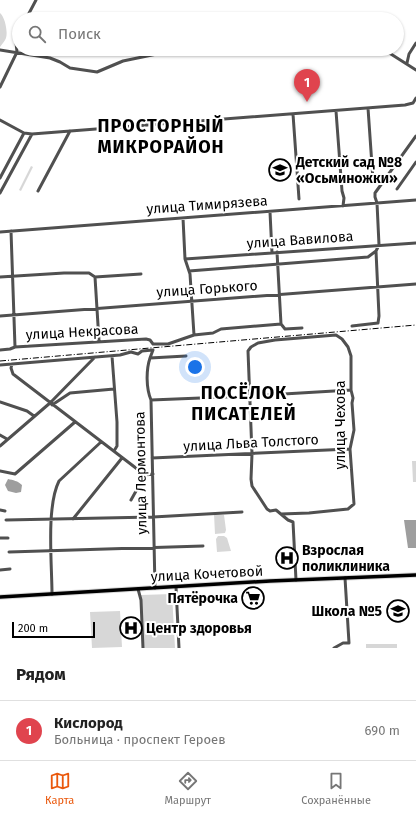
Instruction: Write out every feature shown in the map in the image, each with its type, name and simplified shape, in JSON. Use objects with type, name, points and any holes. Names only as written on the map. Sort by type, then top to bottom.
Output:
[{"type":"main road","name":"улица Кочетовой","points":[[0,597],[296,580],[374,578],[416,575]]},
{"type":"street","points":[[30,12],[36,0]]},
{"type":"street","points":[[407,63],[409,54],[416,43]]},
{"type":"street","points":[[0,50],[12,51]]},
{"type":"street","points":[[0,87],[15,56]]},
{"type":"street","points":[[39,56],[50,58],[70,68],[97,72],[123,61],[147,56]]},
{"type":"street","points":[[395,56],[416,70]]},
{"type":"street","points":[[0,120],[24,133],[32,134],[405,105],[413,103],[416,98]]},
{"type":"street","points":[[368,108],[373,180],[381,184]]},
{"type":"street","points":[[336,111],[342,191],[344,198],[343,206]]},
{"type":"street","points":[[293,114],[299,199]]},
{"type":"street","points":[[38,191],[70,131]]},
{"type":"street","points":[[0,178],[24,133]]},
{"type":"street","points":[[0,193],[2,186],[32,134]]},
{"type":"street","points":[[189,271],[368,257],[376,251],[379,245],[377,203],[375,197],[376,192],[416,136]]},
{"type":"street","points":[[16,148],[22,152]]},
{"type":"street","points":[[397,189],[416,162]]},
{"type":"street","points":[[7,165],[13,169]]},
{"type":"street","name":"улица Тимирязева","points":[[0,232],[416,200]]},
{"type":"street","points":[[270,212],[272,253]]},
{"type":"street","points":[[183,218],[194,335]]},
{"type":"street","points":[[11,231],[15,346]]},
{"type":"street","name":"улица Вавилова","points":[[186,259],[416,242]]},
{"type":"street","points":[[352,326],[378,323],[376,251]]},
{"type":"street","points":[[277,252],[281,324]]},
{"type":"street","points":[[0,277],[83,273],[89,273],[95,277],[140,274]]},
{"type":"street","points":[[95,277],[99,341]]},
{"type":"street","name":"улица Горького","points":[[0,316],[416,284]]},
{"type":"street","name":"улица Некрасова","points":[[0,350],[10,349],[15,346],[146,339],[150,340],[153,344],[168,344],[194,335],[213,333],[221,329],[281,324],[285,329],[302,328]]},
{"type":"street","name":"улица Чехова","points":[[250,396],[248,351],[251,347],[258,343],[275,340],[336,335],[342,339],[348,347],[351,356],[351,390],[353,398],[354,430],[350,449],[354,504],[348,509],[291,514]]},
{"type":"street","points":[[0,366],[112,356],[131,352],[138,354],[142,351],[153,350],[150,358],[186,356]]},
{"type":"street","points":[[112,356],[117,422],[117,446],[114,452]]},
{"type":"street","points":[[51,404],[95,357]]},
{"type":"street","name":"улица Лермонтова","points":[[150,358],[147,366],[149,394],[151,400],[155,588]]},
{"type":"street","points":[[12,364],[11,368],[13,374],[51,404],[145,475],[153,474]]},
{"type":"street","points":[[0,446],[34,416],[70,393],[114,389]]},
{"type":"street","points":[[151,400],[351,390]]},
{"type":"street","points":[[250,396],[252,486],[267,509],[270,511],[276,510],[288,520],[293,522]]},
{"type":"street","points":[[0,402],[27,411],[34,416]]},
{"type":"street","points":[[2,471],[15,474],[75,422]]},
{"type":"street","points":[[0,435],[7,439]]},
{"type":"street","points":[[52,594],[51,519],[55,488],[59,481],[101,442]]},
{"type":"street","name":"улица Льва Толстого","points":[[152,458],[350,449]]},
{"type":"street","points":[[73,519],[122,458]]},
{"type":"street","points":[[131,500],[145,475]]},
{"type":"street","points":[[0,510],[6,511]]},
{"type":"street","points":[[6,520],[153,517],[242,512]]},
{"type":"street","points":[[281,514],[291,514],[293,522],[296,580]]},
{"type":"street","points":[[0,538],[8,538]]},
{"type":"street","points":[[9,552],[203,546]]},
{"type":"street","points":[[0,570],[10,569]]},
{"type":"street","points":[[334,648],[343,643],[348,643],[345,578]]},
{"type":"street","points":[[176,587],[179,648]]},
{"type":"street","points":[[138,589],[140,600],[142,648]]},
{"type":"shaded area","points":[[0,13],[5,21],[7,35],[0,47]]},
{"type":"shaded area","points":[[31,166],[33,167],[21,191],[19,190]]},
{"type":"shaded area","points":[[412,461],[416,461],[416,482],[413,482]]},
{"type":"shaded area","points":[[8,479],[22,485],[21,492],[16,493],[8,491],[5,485]]},
{"type":"shaded area","points":[[214,514],[224,515],[225,533],[215,534]]},
{"type":"shaded area","points":[[404,520],[416,520],[416,548],[408,548]]},
{"type":"shaded area","points":[[218,536],[224,536],[227,538],[231,551],[217,552],[216,539]]},
{"type":"shaded area","points":[[172,594],[175,648],[144,648],[141,595]]},
{"type":"shaded area","points":[[120,611],[122,647],[92,648],[90,612]]},
{"type":"shaded area","points":[[366,644],[397,644],[397,648],[366,648]]},
{"type":"railway","points":[[0,361],[416,325]]},
{"type":"place","name":"Кислород","points":[[307,102]]},
{"type":"place","name":"Детский сад №8 «Осьминожки»","points":[[280,170]]},
{"type":"place","name":"Взрослая поликлиника","points":[[287,558]]},
{"type":"place","name":"Пятёрочка","points":[[253,598]]},
{"type":"place","name":"Школа №5","points":[[398,611]]},
{"type":"place","name":"Центр здоровья","points":[[131,628]]},
{"type":"district","name":"ПРОСТОРНЫЙ МИКРОРАЙОН","points":[[161,136]]},
{"type":"district","name":"ПОСЁЛОК ПИСАТЕЛЕЙ","points":[[244,403]]}]
